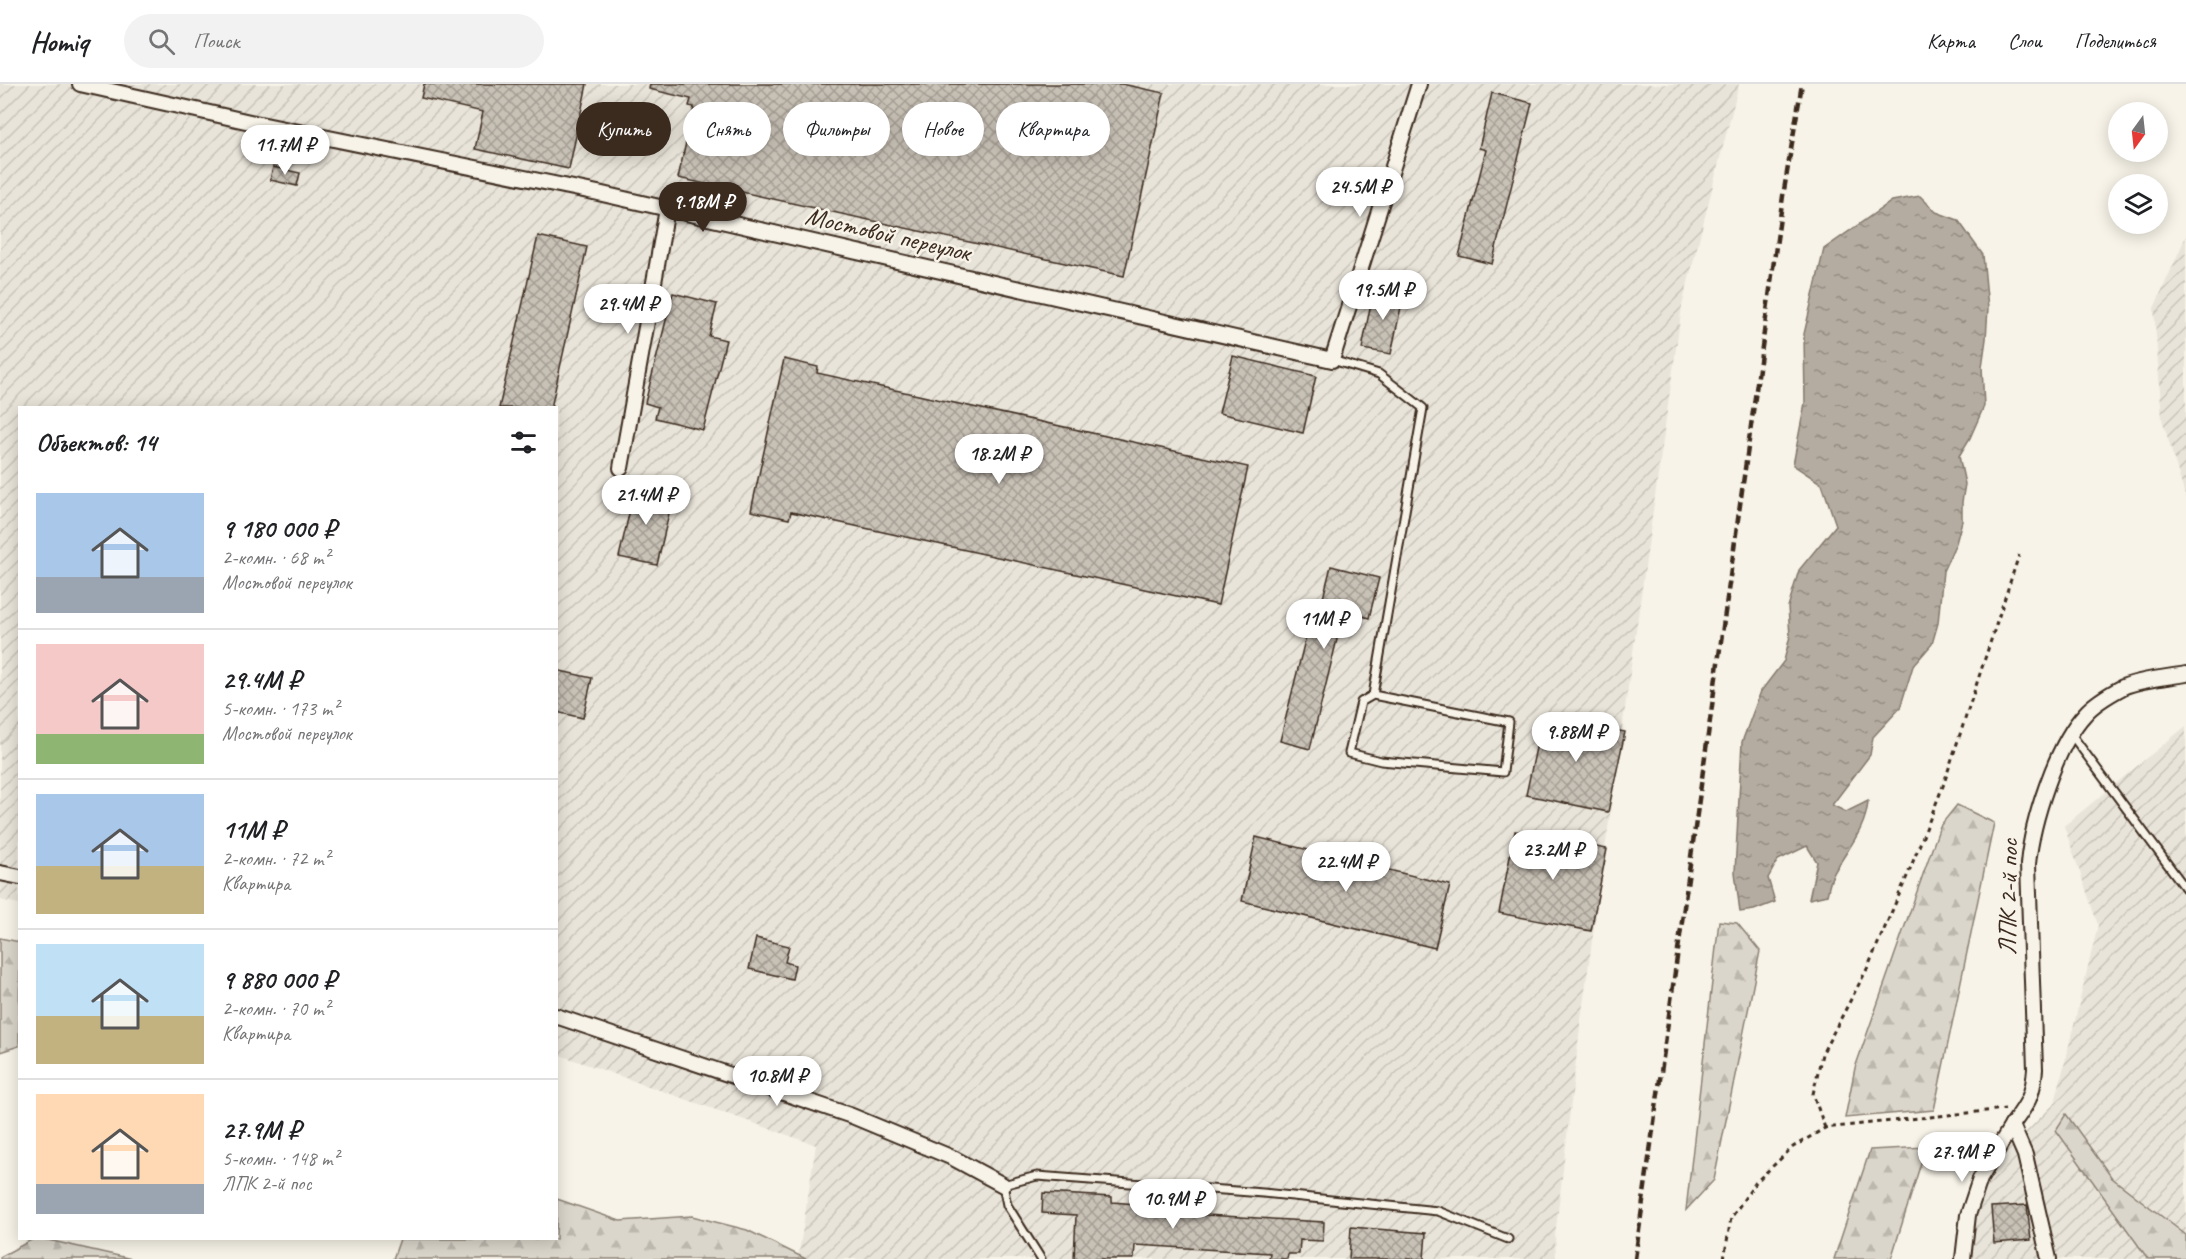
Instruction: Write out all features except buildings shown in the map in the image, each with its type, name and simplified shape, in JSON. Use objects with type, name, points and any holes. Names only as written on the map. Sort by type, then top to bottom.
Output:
[{"type":"street","name":"Мостовой переулок","points":[[80,84],[250,122],[668,209],[1332,360]]},
{"type":"street","points":[[1332,360],[1419,84]]},
{"type":"street","points":[[621,468],[668,209]]},
{"type":"street","name":"ЛПК 2-й пос","points":[[1963,1259],[1968,1215],[1980,1179],[2034,1090],[2036,1069],[2028,875],[2030,838],[2045,793],[2071,734],[2085,713],[2125,686],[2186,674]]},
{"type":"street","points":[[0,873],[18,877]]},
{"type":"street","points":[[558,1017],[852,1116],[953,1158],[1003,1185]]},
{"type":"street","points":[[2012,1125],[2025,1155],[2049,1259]]},
{"type":"lane","points":[[1332,360],[1378,374],[1423,408],[1373,695],[1361,702],[1349,753],[1381,761],[1503,772],[1509,722],[1373,695]]},
{"type":"lane","points":[[2071,734],[2186,889]]},
{"type":"lane","points":[[1041,1259],[1007,1204],[1003,1185],[1037,1176],[1263,1193],[1438,1211],[1508,1239]]},
{"type":"path","points":[[1824,1128],[1813,1094],[1822,1054],[1867,969],[1938,797],[2019,555]]},
{"type":"path","points":[[1724,1259],[1731,1218],[1756,1182],[1793,1147],[1824,1128],[2025,1107]]},
{"type":"shaded area","points":[[0,84],[1739,84],[1682,306],[1581,1019],[1555,1236],[1556,1259],[798,1259],[816,1145],[558,1054],[558,406],[18,406],[18,904],[0,900]]},
{"type":"shaded area","points":[[2186,236],[2186,499],[2162,419],[2154,308]]},
{"type":"shaded area","points":[[2186,726],[2186,1259],[1958,1259],[1973,1185],[2055,1103],[2098,925],[2064,826]]},
{"type":"green space","points":[[1957,805],[1994,823],[1934,1110],[1845,1118],[1855,1068],[1940,826]]},
{"type":"green space","points":[[1719,921],[1737,923],[1760,951],[1714,1180],[1686,1210]]},
{"type":"green space","points":[[0,938],[18,942],[18,1046],[0,1052]]},
{"type":"green space","points":[[2066,1114],[2112,1178],[2186,1235],[2186,1259],[2148,1259],[2056,1130]]},
{"type":"green space","points":[[1926,1147],[1891,1259],[1834,1259],[1870,1150]]},
{"type":"green space","points":[[558,1199],[620,1221],[692,1216],[747,1230],[806,1259],[393,1259],[400,1240],[558,1240]]},
{"type":"green space","points":[[31,1240],[48,1240],[132,1259],[0,1259]]},
{"type":"water","points":[[1920,196],[1936,212],[1958,220],[1983,255],[1988,308],[1982,367],[1984,406],[1959,456],[1965,484],[1962,521],[1956,543],[1943,571],[1938,623],[1932,644],[1913,666],[1900,708],[1873,737],[1870,755],[1832,805],[1846,812],[1868,801],[1864,821],[1833,875],[1827,895],[1809,899],[1817,862],[1807,846],[1778,860],[1768,878],[1775,902],[1754,910],[1740,912],[1735,872],[1742,742],[1761,691],[1784,661],[1790,636],[1788,607],[1799,570],[1836,525],[1822,484],[1793,465],[1805,403],[1804,334],[1824,249],[1892,201]]},
{"type":"railway","points":[[1635,1259],[1783,196],[1802,84]]}]
